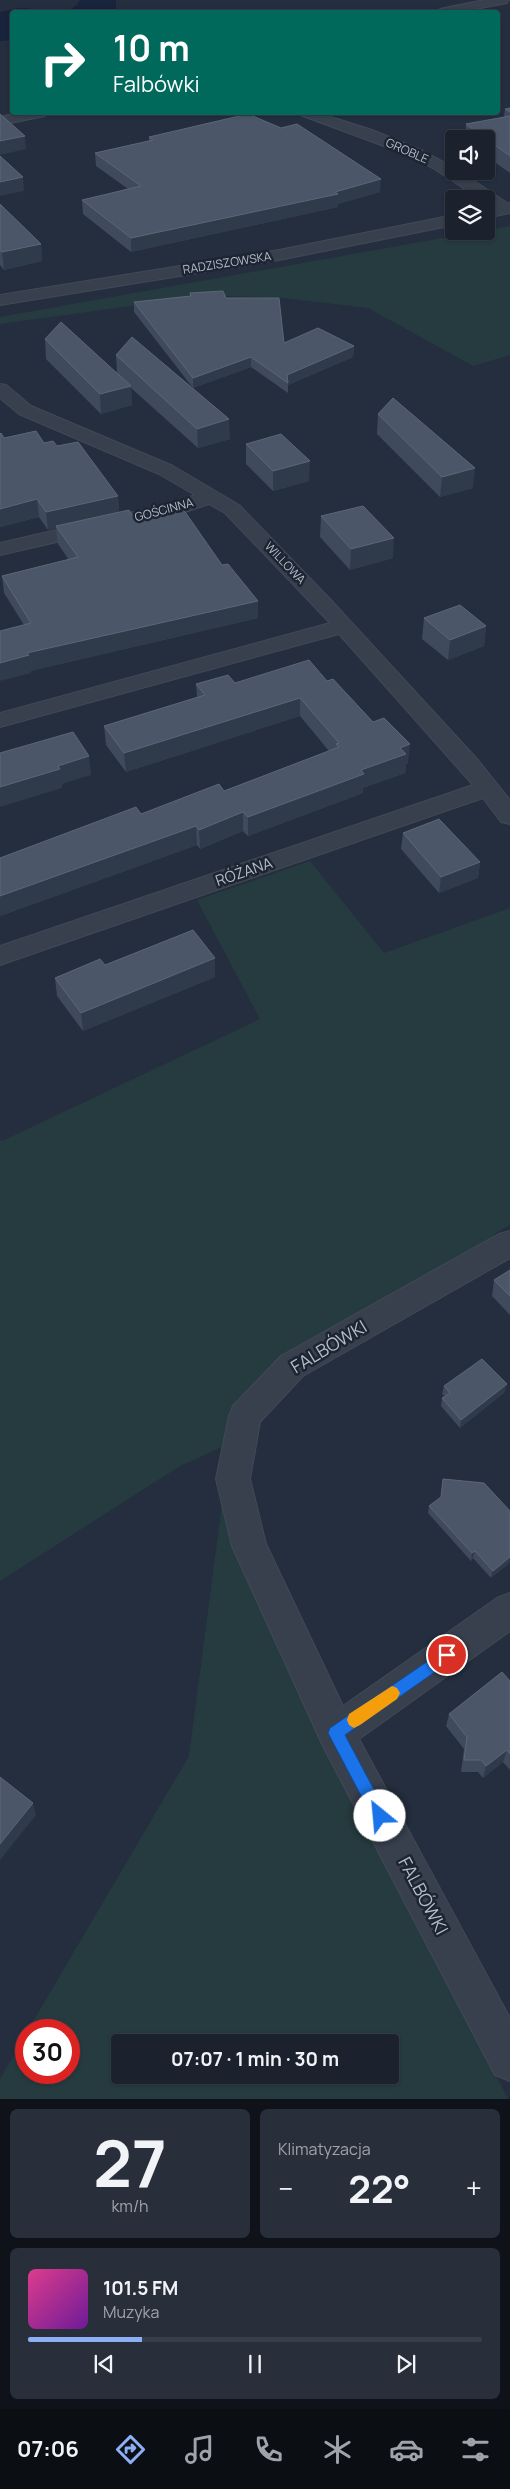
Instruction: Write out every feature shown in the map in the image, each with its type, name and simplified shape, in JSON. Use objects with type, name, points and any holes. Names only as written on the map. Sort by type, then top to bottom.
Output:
[{"type":"street","points":[[454,10],[503,0]]},
{"type":"street","points":[[0,121],[30,115]]},
{"type":"street","name":"GROBLE","points":[[309,115],[368,133],[414,153],[508,208]]},
{"type":"street","points":[[495,211],[508,208]]},
{"type":"street","name":"RADZISZOWSKA","points":[[0,300],[279,255],[445,222]]},
{"type":"street","name":"WILLOWA","points":[[0,389],[17,412],[166,470],[232,508],[344,626],[470,764],[510,816]]},
{"type":"street","name":"GOŚCINNA","points":[[0,549],[179,508],[211,496]]},
{"type":"street","points":[[0,720],[344,626]]},
{"type":"street","name":"RÓŻANA","points":[[0,956],[488,788]]},
{"type":"street","name":"FALBÓWKI","points":[[510,1243],[292,1366],[245,1416],[233,1480],[249,1546],[336,1733],[510,2060]]},
{"type":"street","points":[[336,1733],[510,1610]]},
{"type":"green space","points":[[510,226],[510,355],[473,366],[368,308],[283,298],[225,296],[181,299],[0,324],[0,317],[445,238],[445,240],[495,240],[495,229]]},
{"type":"green space","points":[[310,861],[384,953],[510,908],[510,1225],[499,1231],[473,1254],[289,1360],[231,1443],[180,1466],[0,1581],[0,1140],[2,1141],[260,1019],[197,900]]},
{"type":"green space","points":[[222,1504],[327,1739],[508,2099],[0,2099],[0,2079],[15,2053],[15,2084],[80,2084],[80,2019],[34,2019],[189,1756]]},
{"type":"water","points":[[80,0],[116,0],[116,10],[66,10],[76,6]]},
{"type":"water","points":[[20,8],[42,10],[10,10]]},
{"type":"water","points":[[10,10],[10,40],[0,41],[0,12]]},
{"type":"building","points":[[0,114],[25,136],[0,141]]},
{"type":"building","points":[[250,115],[281,128],[297,124],[381,179],[335,192],[338,194],[131,238],[82,200],[141,186],[95,153],[153,140],[149,137]]},
{"type":"building","points":[[510,116],[510,156],[495,145],[495,130],[474,130],[466,124]]},
{"type":"building","points":[[0,156],[23,177],[0,182]]},
{"type":"building","points":[[0,204],[41,244],[2,252],[0,250]]},
{"type":"building","points":[[223,291],[226,298],[279,298],[284,343],[318,328],[354,346],[287,375],[288,383],[251,357],[193,378],[134,302],[191,296],[190,293]]},
{"type":"building","points":[[61,322],[131,386],[100,394],[45,339]]},
{"type":"building","points":[[132,337],[229,419],[197,429],[116,355]]},
{"type":"building","points":[[393,398],[475,468],[442,477],[378,414]]},
{"type":"building","points":[[36,431],[44,443],[53,441],[57,446],[78,442],[118,496],[46,512],[37,499],[0,509],[0,434],[4,438]]},
{"type":"building","points":[[281,434],[310,461],[273,471],[246,444]]},
{"type":"building","points":[[363,506],[394,538],[351,549],[321,516]]},
{"type":"building","points":[[183,509],[222,565],[228,564],[258,601],[27,653],[29,655],[0,663],[0,631],[31,623],[2,576],[78,557],[56,526],[129,510],[135,519]]},
{"type":"building","points":[[460,605],[486,626],[450,640],[424,618]]},
{"type":"building","points":[[309,660],[327,681],[333,679],[373,722],[384,718],[410,744],[400,748],[406,754],[361,770],[364,774],[248,817],[243,812],[199,830],[196,826],[0,896],[0,858],[136,807],[141,814],[219,784],[224,791],[339,747],[336,744],[339,743],[300,698],[124,753],[104,726],[205,695],[196,684],[228,675],[235,683]]},
{"type":"building","points":[[73,732],[89,756],[58,766],[60,769],[0,787],[0,753]]},
{"type":"building","points":[[439,819],[480,862],[441,877],[403,833]]},
{"type":"building","points":[[193,930],[215,958],[81,1013],[55,978],[100,959],[105,965]]},
{"type":"building","points":[[510,1270],[510,1296],[494,1280]]},
{"type":"building","points":[[482,1359],[507,1384],[461,1420],[442,1398],[450,1393],[444,1386]]},
{"type":"building","points":[[443,1479],[484,1483],[510,1511],[510,1557],[493,1571],[475,1551],[472,1553],[429,1506],[441,1497]]},
{"type":"building","points":[[502,1672],[510,1681],[510,1754],[507,1750],[486,1766],[481,1760],[464,1760],[467,1737],[449,1714]]},
{"type":"building","points":[[0,1777],[33,1803],[0,1844]]},
{"type":"slow traffic","points":[[354,1720],[392,1693]]},
{"type":"route","points":[[380,1816],[336,1733],[447,1655]]}]
